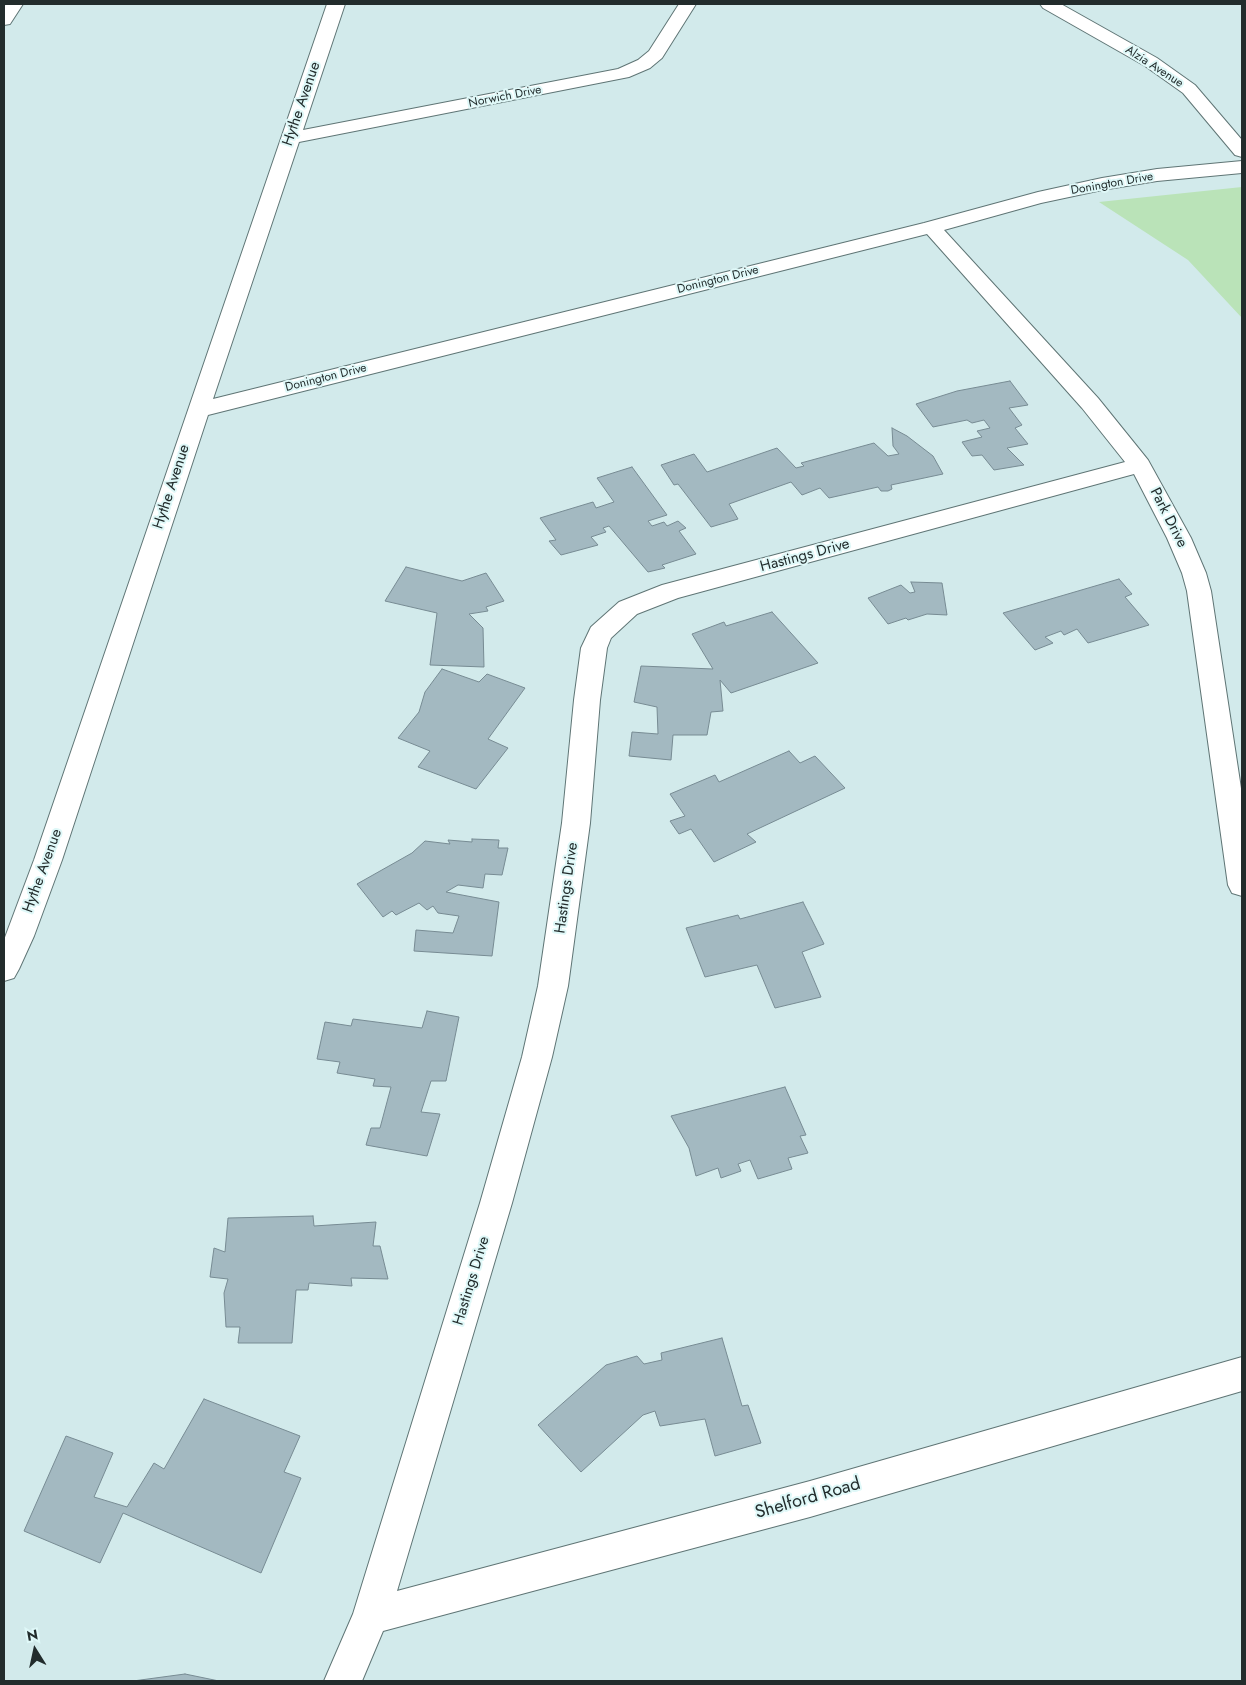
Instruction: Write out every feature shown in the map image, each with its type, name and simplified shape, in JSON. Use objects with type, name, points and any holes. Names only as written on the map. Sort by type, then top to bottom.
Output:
[{"type":"street","points":[[4,20],[14,4]]},
{"type":"street","name":"Hythe Avenue","points":[[4,970],[20,936],[48,860],[336,4]]},
{"type":"street","name":"Norwich Drive","points":[[290,138],[623,73],[644,64],[656,54],[688,4]]},
{"type":"street","name":"Alzia Avenue","points":[[1049,4],[1150,62],[1189,89],[1242,152]]},
{"type":"street","name":"Donington Drive","points":[[198,410],[932,227],[1038,198],[1156,175],[1242,167]]},
{"type":"street","name":"Park Drive","points":[[932,227],[1090,403],[1140,465],[1179,538],[1194,573],[1199,591],[1242,885]]},
{"type":"street","name":"Hastings Drive","points":[[342,1681],[371,1616],[496,1203],[537,1057],[553,986],[576,823],[588,692],[594,648],[600,633],[628,608],[671,591],[1140,465]]},
{"type":"street","name":"Shelford Road","points":[[371,1616],[810,1499],[1242,1374]]},
{"type":"green space","points":[[1242,187],[1242,318],[1188,260],[1099,202]]},
{"type":"building","points":[[1010,381],[1028,405],[1009,408],[1022,425],[1015,428],[1028,444],[1007,448],[1024,465],[994,470],[982,455],[972,456],[962,442],[982,437],[977,431],[990,428],[984,420],[972,423],[967,420],[933,427],[916,404],[957,391]]},
{"type":"building","points":[[892,428],[907,436],[933,456],[943,474],[891,485],[892,489],[888,491],[881,491],[878,487],[829,498],[820,488],[802,495],[791,482],[729,504],[738,519],[711,527],[678,484],[674,485],[661,465],[694,454],[707,472],[777,448],[796,468],[804,466],[801,463],[874,443],[888,456],[899,454],[893,446]]},
{"type":"building","points":[[632,467],[667,515],[648,521],[652,526],[664,522],[667,526],[678,521],[686,528],[679,531],[696,554],[662,565],[665,568],[648,572],[609,526],[603,528],[606,532],[591,537],[598,545],[561,555],[549,541],[556,540],[540,518],[593,502],[596,508],[614,502],[597,478]]},
{"type":"building","points":[[406,567],[462,581],[486,573],[504,601],[486,607],[488,611],[469,614],[483,628],[484,667],[430,665],[437,613],[385,601]]},
{"type":"building","points":[[1119,579],[1132,594],[1125,597],[1149,625],[1088,643],[1077,629],[1064,635],[1061,631],[1045,637],[1053,643],[1035,650],[1003,613]]},
{"type":"building","points":[[911,582],[942,583],[947,615],[927,614],[888,624],[868,598],[901,585],[910,593],[915,592]]},
{"type":"building","points":[[772,612],[818,663],[731,693],[720,680],[723,711],[711,712],[707,735],[673,735],[671,760],[629,756],[632,732],[658,734],[657,707],[634,702],[641,666],[713,669],[692,634],[724,622],[726,626]]},
{"type":"building","points":[[442,669],[479,682],[487,674],[525,688],[488,739],[508,748],[476,789],[418,767],[430,751],[398,738],[419,712],[425,692]]},
{"type":"building","points":[[789,751],[800,763],[815,756],[845,788],[747,834],[756,842],[714,862],[691,829],[679,834],[670,821],[685,816],[670,794],[715,775],[719,782]]},
{"type":"building","points":[[472,839],[499,840],[498,848],[508,848],[502,875],[485,874],[483,888],[458,885],[446,892],[499,902],[492,956],[414,951],[416,930],[453,933],[459,916],[438,913],[433,906],[427,910],[419,903],[396,915],[392,911],[383,917],[357,884],[412,853],[425,841],[450,844],[448,840],[472,842]]},
{"type":"building","points":[[803,902],[824,944],[802,952],[821,997],[775,1008],[757,965],[705,977],[686,928],[738,915],[740,919]]},
{"type":"building","points":[[427,1011],[459,1017],[446,1081],[431,1081],[421,1112],[440,1114],[427,1156],[366,1145],[371,1128],[380,1128],[391,1087],[373,1086],[375,1079],[337,1073],[340,1062],[317,1059],[325,1022],[351,1026],[353,1019],[422,1028]]},
{"type":"building","points":[[785,1087],[806,1135],[800,1136],[808,1153],[788,1158],[792,1169],[758,1179],[750,1160],[738,1164],[741,1171],[721,1178],[718,1168],[696,1176],[689,1148],[671,1116]]},
{"type":"building","points":[[313,1216],[314,1226],[376,1222],[373,1246],[380,1246],[388,1279],[351,1278],[352,1286],[309,1283],[308,1290],[296,1290],[292,1343],[238,1343],[240,1327],[226,1327],[224,1293],[228,1279],[210,1277],[214,1248],[225,1252],[228,1218]]},
{"type":"building","points":[[722,1338],[742,1406],[748,1405],[761,1443],[715,1456],[705,1419],[660,1426],[655,1411],[643,1415],[581,1472],[538,1425],[606,1365],[637,1356],[644,1364],[662,1360],[661,1353]]},
{"type":"building","points":[[204,1399],[300,1436],[284,1472],[301,1478],[261,1573],[123,1513],[100,1563],[24,1531],[66,1436],[113,1453],[94,1497],[127,1507],[154,1463],[164,1469]]},
{"type":"building","points":[[185,1674],[219,1681],[133,1681]]}]
